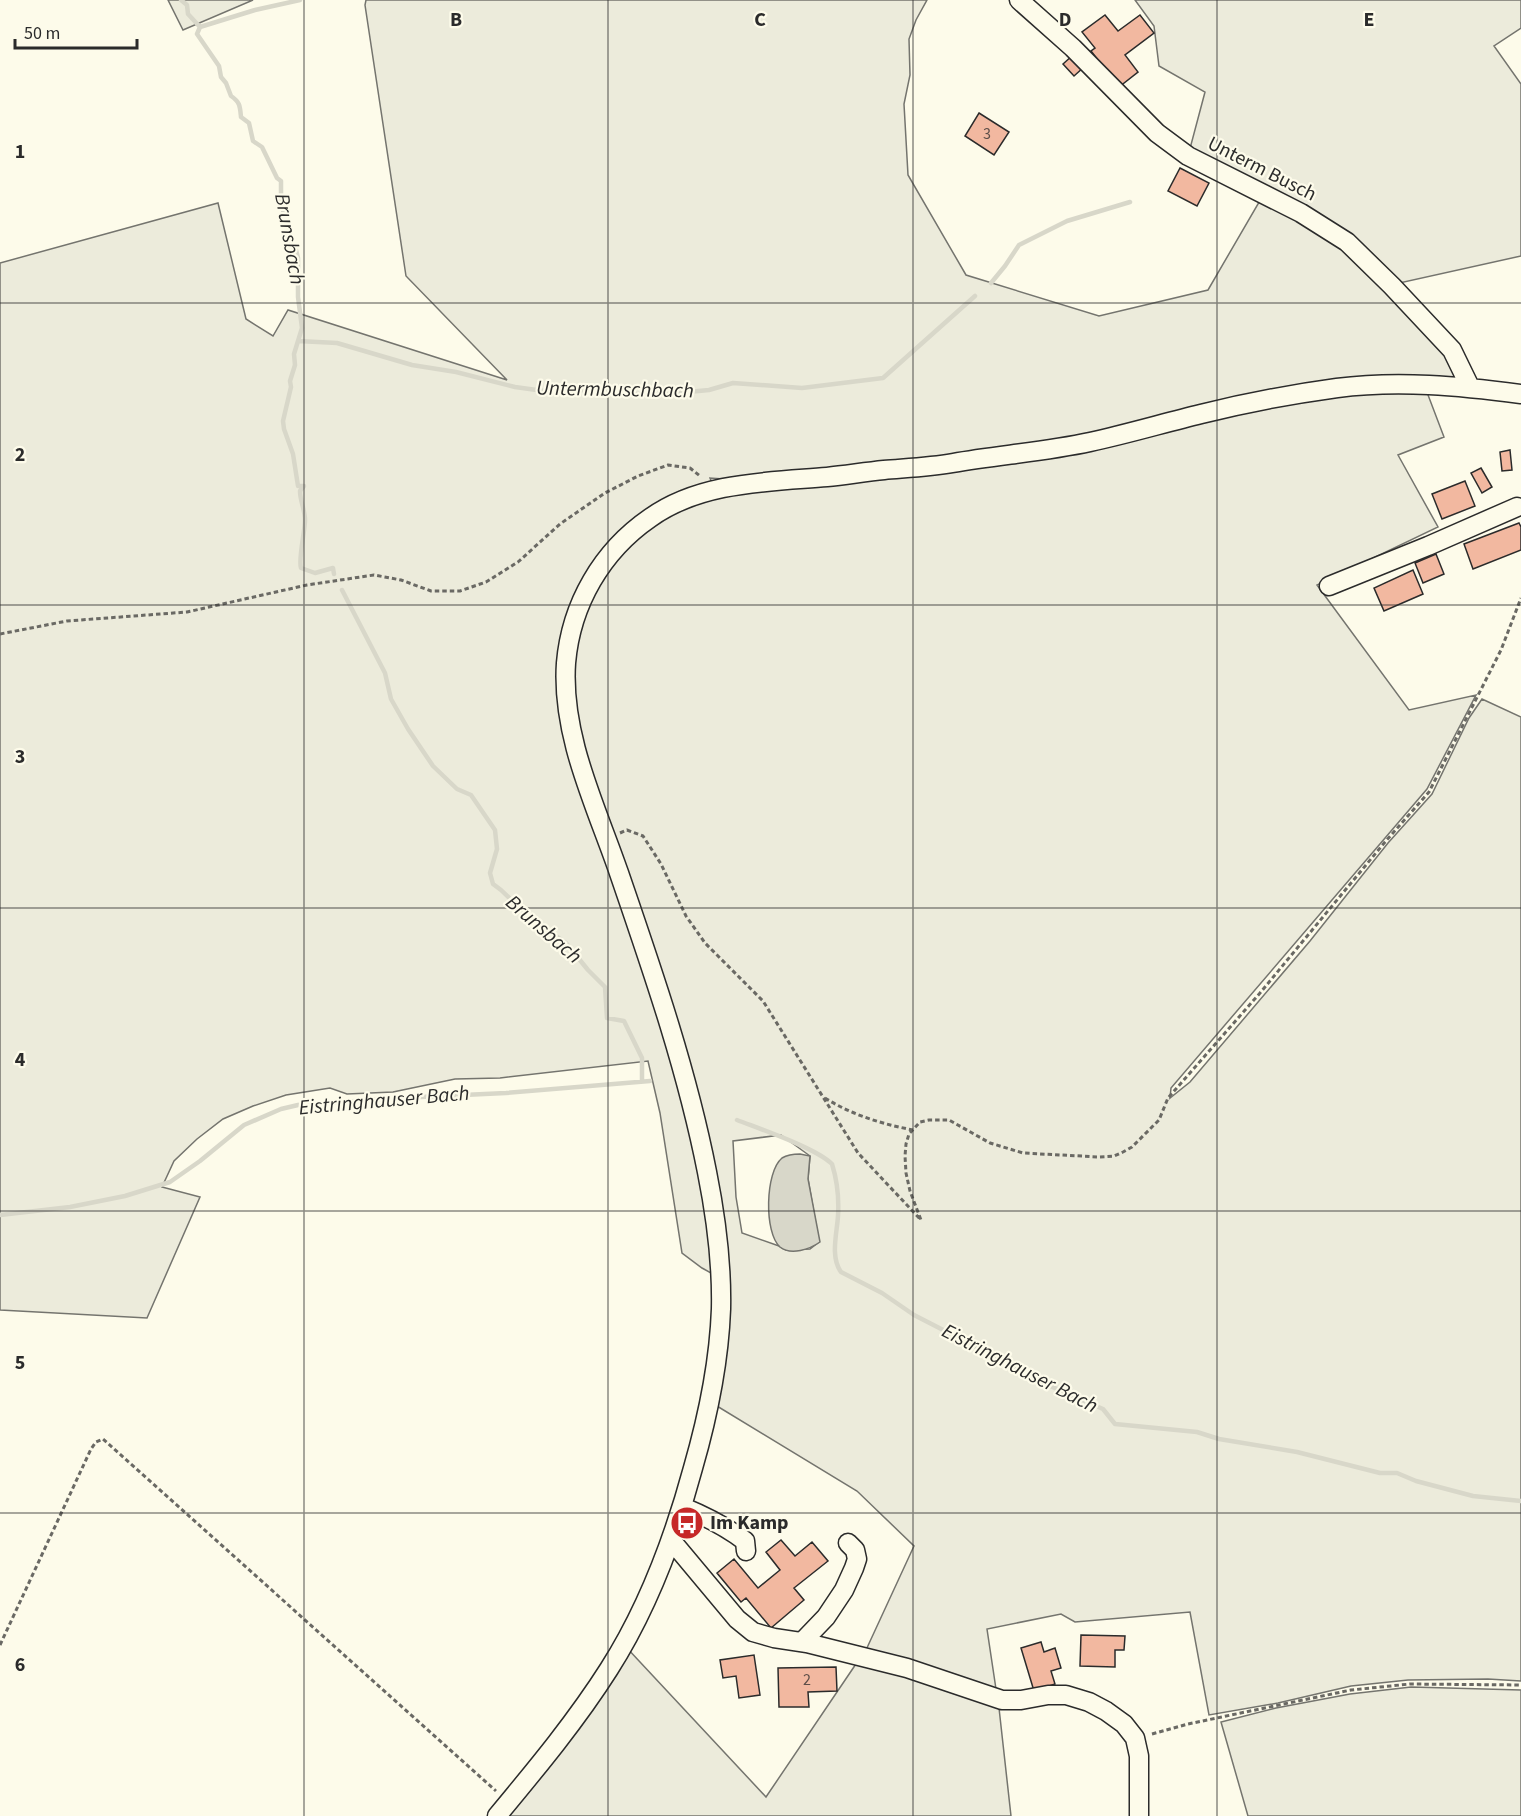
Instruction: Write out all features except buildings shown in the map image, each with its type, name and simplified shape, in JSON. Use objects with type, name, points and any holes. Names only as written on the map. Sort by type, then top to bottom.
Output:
[{"type":"street","name":"Unterm Busch","points":[[1019,0],[1073,48],[1157,133],[1188,156],[1301,213],[1347,242],[1452,350],[1470,387]]},
{"type":"street","points":[[498,1816],[584,1706],[611,1666],[639,1614],[683,1507],[704,1431],[717,1366],[721,1306],[717,1240],[711,1193],[699,1133],[657,982],[582,769],[567,704],[566,666],[570,636],[580,603],[596,572],[626,536],[654,515],[687,497],[729,487],[938,465],[1049,450],[1151,428],[1203,413],[1341,387],[1397,385],[1470,387],[1521,394]]},
{"type":"street","points":[[1329,586],[1520,509]]},
{"type":"street","points":[[683,1507],[729,1529],[745,1541],[746,1551]]},
{"type":"street","points":[[671,1540],[737,1619],[746,1627],[763,1635],[802,1642],[907,1668],[1002,1700],[1066,1695],[1078,1698],[1116,1717],[1131,1730],[1135,1738],[1139,1756],[1139,1816]]},
{"type":"street","points":[[802,1642],[826,1617],[844,1590],[857,1559],[855,1550],[848,1543]]},
{"type":"path","points":[[0,634],[67,621],[187,612],[307,585],[375,575],[401,580],[431,591],[460,591],[486,582],[518,562],[560,524],[605,493],[638,476],[668,465],[690,468],[700,476],[706,492]]},
{"type":"path","points":[[607,838],[627,830],[643,836],[661,864],[686,916],[705,942],[763,1001],[858,1153],[921,1220],[906,1173],[906,1144],[909,1134],[920,1122],[949,1120],[990,1143],[1023,1153],[1114,1156],[1132,1147],[1159,1120],[1168,1098],[1260,993],[1428,792],[1502,650],[1521,598]]},
{"type":"path","points":[[822,1096],[838,1106],[888,1126],[913,1130]]},
{"type":"path","points":[[0,1645],[91,1449],[96,1442],[103,1439],[509,1802]]},
{"type":"path","points":[[1135,1738],[1188,1724],[1351,1690],[1410,1684],[1521,1685]]},
{"type":"shaded area","points":[[168,0],[253,0],[183,30]]},
{"type":"shaded area","points":[[366,0],[927,0],[909,39],[910,75],[904,104],[908,175],[966,275],[1099,316],[1208,290],[1262,197],[1301,218],[1346,247],[1447,350],[1465,382],[1440,380],[1341,384],[1284,392],[1085,438],[1015,449],[839,473],[755,481],[710,478],[715,490],[938,465],[987,457],[989,460],[1089,448],[1153,433],[1204,417],[1342,391],[1425,387],[1444,437],[1398,455],[1438,527],[1317,585],[1409,710],[1476,695],[1427,789],[1171,1088],[1170,1098],[1190,1082],[1310,941],[1388,843],[1432,794],[1469,718],[1482,699],[1521,717],[1521,1681],[1408,1680],[1351,1686],[1278,1703],[1209,1715],[1190,1612],[1075,1622],[1061,1614],[987,1629],[996,1689],[982,1687],[866,1650],[914,1546],[857,1491],[712,1403],[720,1309],[720,1278],[682,1253],[660,1113],[648,1061],[500,1078],[455,1079],[393,1092],[347,1094],[330,1088],[286,1095],[253,1106],[223,1119],[174,1161],[162,1187],[200,1197],[147,1318],[0,1310],[0,263],[218,203],[246,319],[273,336],[288,310],[507,380],[406,276]],"holes":[[[574,603],[580,604],[570,636],[566,666],[567,704],[571,731],[564,728],[561,680],[565,634]],[[781,1135],[810,1156],[808,1179],[819,1242],[810,1249],[786,1250],[742,1233],[736,1197],[733,1141]]]},
{"type":"shaded area","points":[[1135,0],[1521,0],[1521,28],[1494,46],[1521,84],[1521,256],[1395,284],[1351,243],[1188,156],[1205,92],[1159,66],[1154,26]]},
{"type":"shaded area","points":[[800,1154],[810,1156],[808,1179],[820,1242],[806,1249],[789,1251],[780,1247],[771,1229],[770,1189],[776,1165],[782,1158]]},
{"type":"shaded area","points":[[626,1647],[766,1797],[860,1658],[998,1699],[1011,1816],[504,1816]]},
{"type":"shaded area","points":[[1411,1687],[1521,1690],[1521,1816],[1248,1816],[1221,1722],[1276,1708],[1350,1694]]},
{"type":"waterway","name":"Brunsbach","points":[[181,0],[187,5],[188,14],[200,27],[197,34],[219,66],[221,77],[231,96],[239,105],[241,117],[249,123],[253,141],[262,147],[277,178],[281,181],[281,204],[289,229],[291,245],[296,250],[298,258],[298,297],[302,328],[294,354],[295,365],[283,421],[293,454],[298,486],[304,486],[300,491],[305,520],[300,564],[301,568],[315,573],[333,568],[334,574]]},
{"type":"waterway","points":[[200,27],[255,10],[300,0]]},
{"type":"waterway","name":"Untermbuschbach","points":[[991,283],[1019,245],[1067,221],[1130,202]]},
{"type":"waterway","name":"Untermbuschbach","points":[[298,341],[337,343],[412,365],[456,372],[515,387],[551,392],[589,390],[628,394],[667,394],[709,390],[733,383],[802,388],[883,378],[975,296]]},
{"type":"waterway","name":"Brunsbach","points":[[342,590],[385,673],[391,699],[408,729],[433,766],[457,789],[471,795],[495,830],[497,849],[490,873],[493,884],[528,916],[566,943],[605,987],[607,1018],[624,1021],[642,1058],[642,1081]]},
{"type":"waterway","name":"Eistringhauser Bach","points":[[0,1215],[70,1207],[125,1196],[170,1182],[244,1125],[281,1109],[298,1105],[506,1093],[650,1081]]},
{"type":"waterway","name":"Eistringhauser Bach","points":[[737,1120],[801,1145],[832,1164],[838,1203],[835,1252],[841,1272],[882,1293],[914,1315],[1041,1382],[1103,1409],[1115,1424],[1197,1432],[1219,1439],[1297,1452],[1380,1473],[1397,1473],[1416,1481],[1473,1496],[1521,1501]]},
{"type":"place","name":"Im Kamp","points":[[687,1523]]}]
